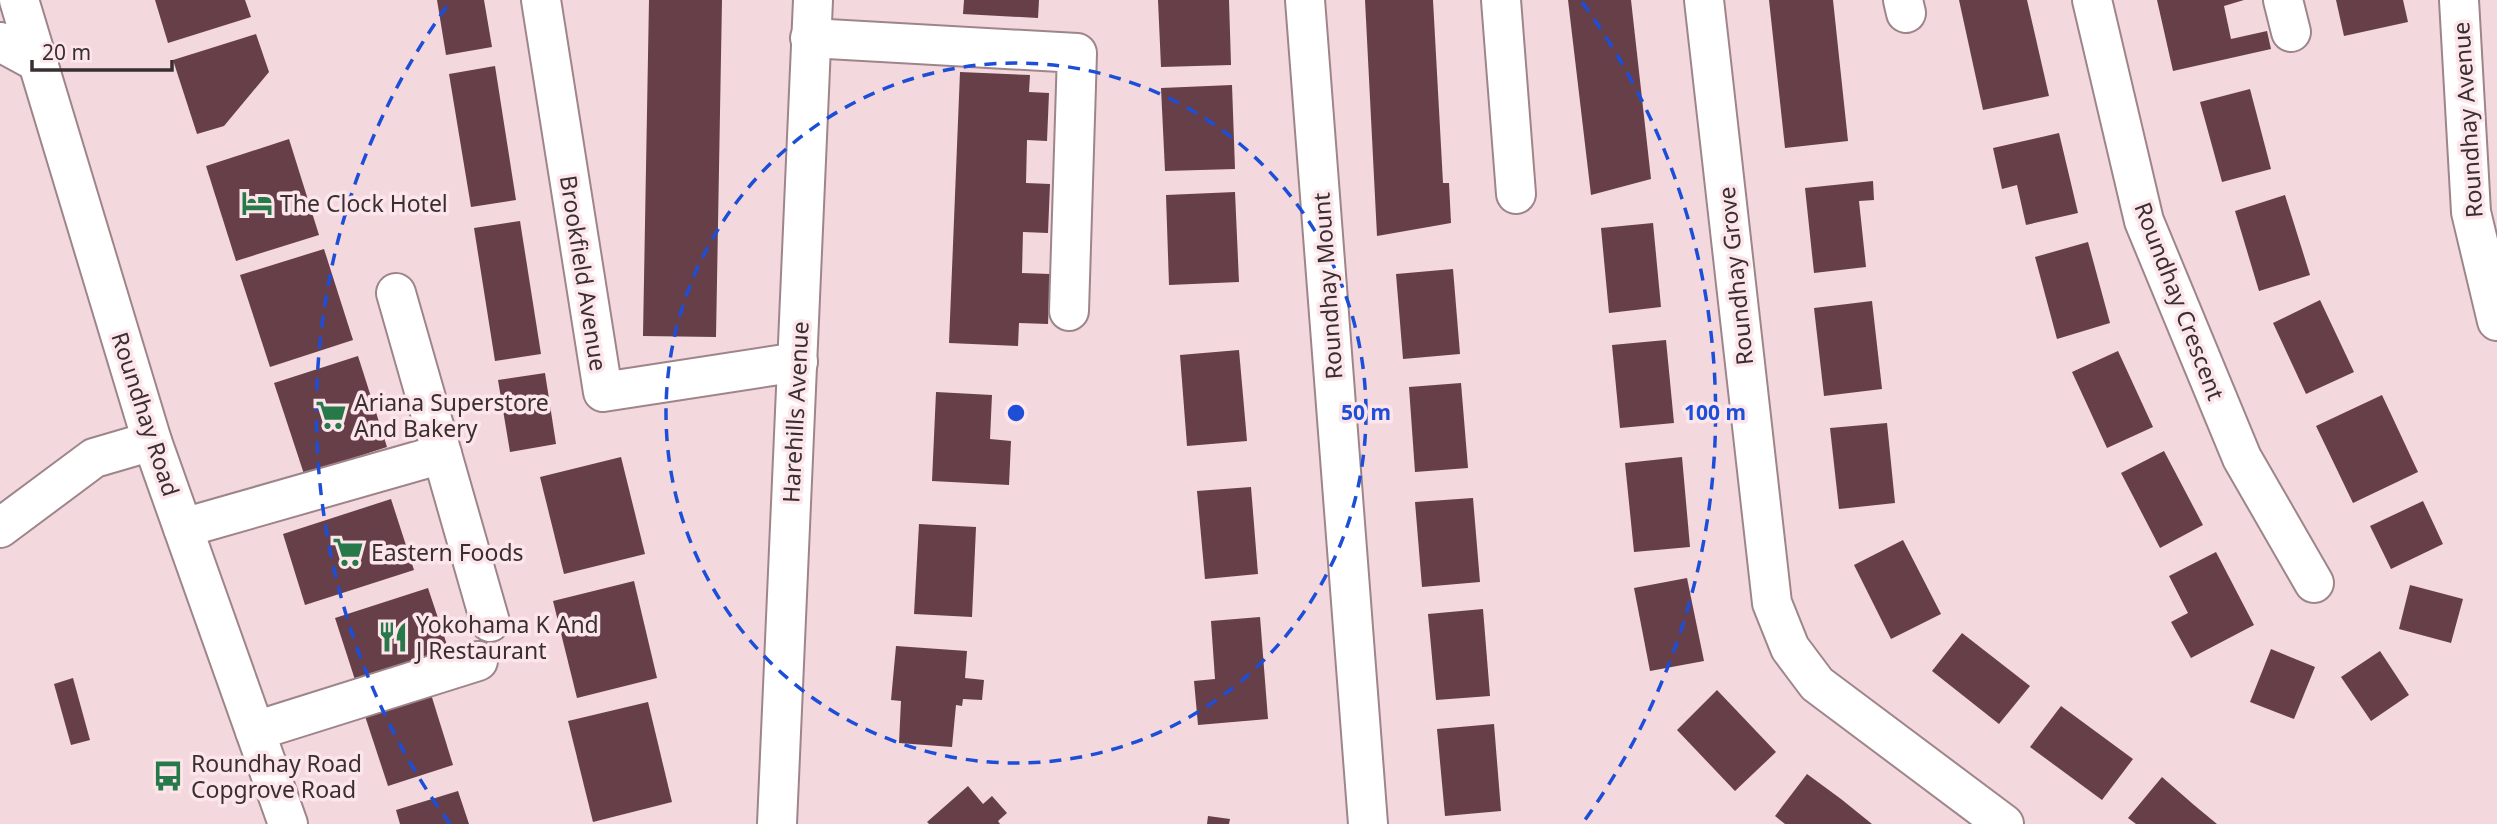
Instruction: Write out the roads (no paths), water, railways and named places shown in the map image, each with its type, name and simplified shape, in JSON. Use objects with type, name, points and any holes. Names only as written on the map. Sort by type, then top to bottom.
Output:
[{"type":"street","name":"Roundhay Road","points":[[19,0],[152,441],[288,824]]},
{"type":"street","name":"Brookfield Avenue","points":[[541,0],[603,392],[798,362]]},
{"type":"street","name":"Harehills Avenue","points":[[777,824],[813,0]]},
{"type":"street","name":"Roundhay Mount","points":[[1305,0],[1368,824]]},
{"type":"street","points":[[1501,0],[1516,194]]},
{"type":"street","name":"Roundhay Grove","points":[[1704,0],[1772,603],[1790,649],[1817,684],[2004,824]]},
{"type":"street","name":"Roundhay Crescent","points":[[2092,0],[2144,220],[2242,458],[2315,583]]},
{"type":"street","name":"Roundhay Avenue","points":[[2459,0],[2497,321]]},
{"type":"street","points":[[810,38],[1077,53],[1069,312]]},
{"type":"street","points":[[0,42],[39,62]]},
{"type":"street","points":[[396,293],[490,622]]},
{"type":"street","points":[[0,528],[94,458],[152,441]]},
{"type":"street","points":[[183,528],[442,454]]},
{"type":"street","points":[[255,731],[478,661]]},
{"type":"place","name":"The Clock Hotel","points":[[257,203]]},
{"type":"place","name":"Ariana Superstore And Bakery","points":[[331,415]]},
{"type":"place","name":"Eastern Foods","points":[[348,552]]},
{"type":"place","name":"Yokohama K And J Restaurant","points":[[393,637]]},
{"type":"place","name":"Roundhay Road Copgrove Road","points":[[168,776]]}]
